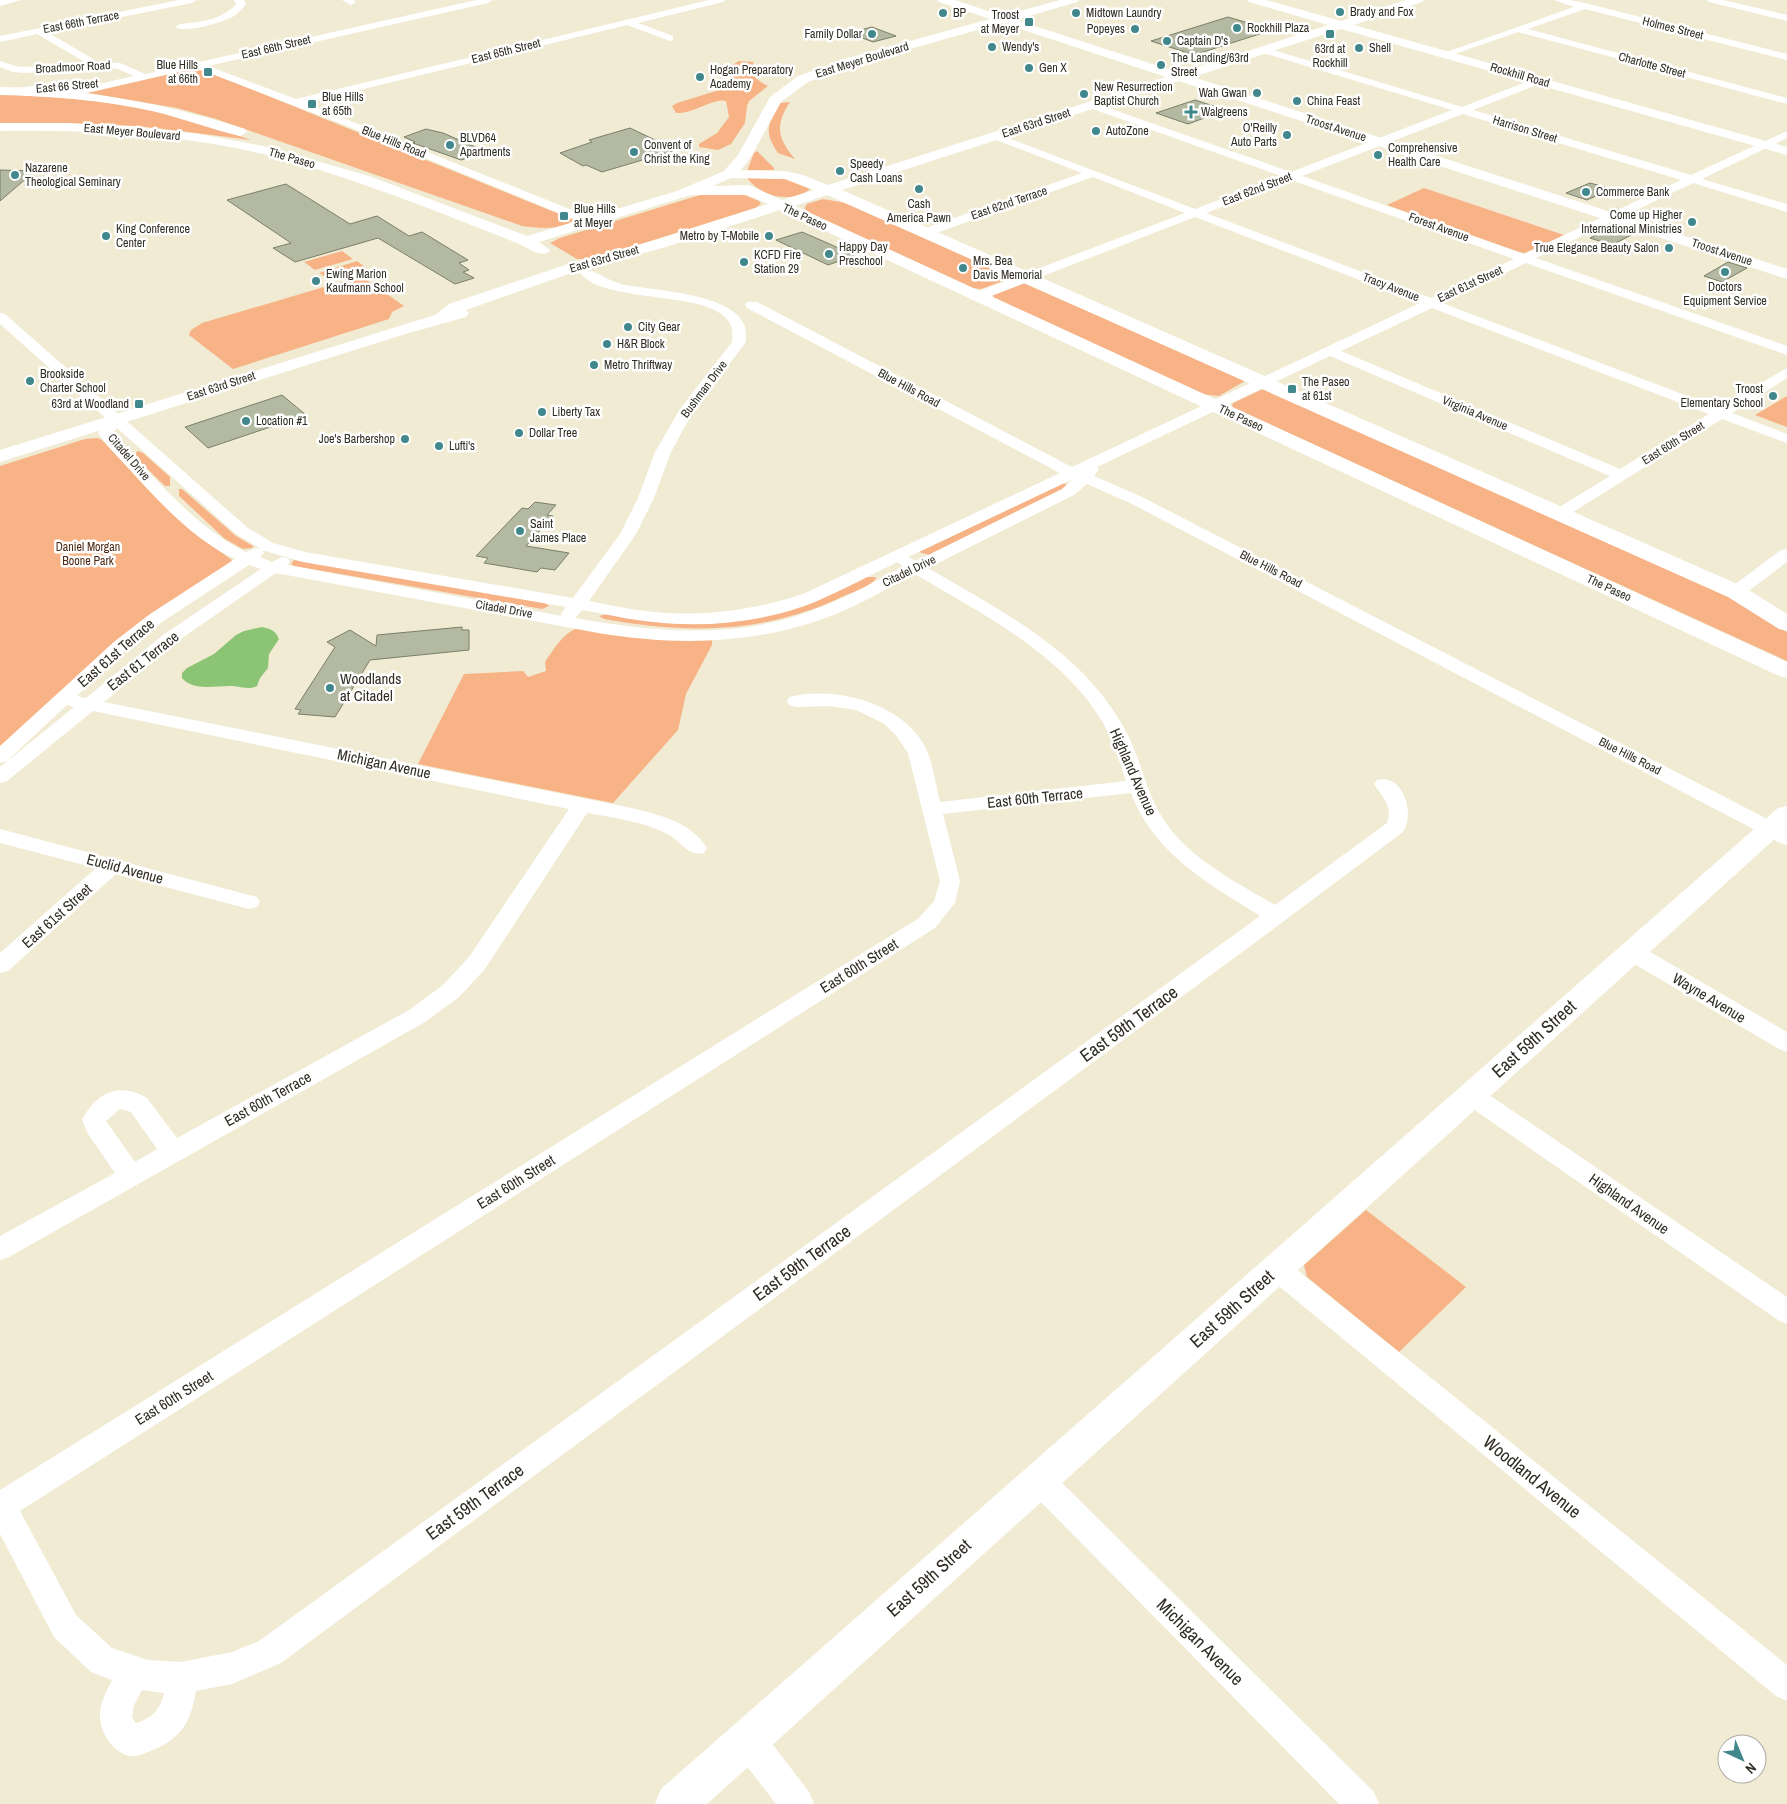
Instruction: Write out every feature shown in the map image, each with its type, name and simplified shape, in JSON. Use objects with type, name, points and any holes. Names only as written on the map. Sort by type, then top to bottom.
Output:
[{"type":"main road","name":"Troost Avenue","points":[[943,0],[1787,274]]},
{"type":"main road","name":"East Meyer Boulevard","points":[[526,241],[690,191],[729,174],[760,141],[775,100],[803,79],[849,62],[1073,0]]},
{"type":"main road","name":"East 63rd Street","points":[[0,456],[442,317],[466,312],[522,294],[634,250],[655,246],[1418,0]]},
{"type":"main road","name":"Rockhill Road","points":[[1259,1],[1787,151]]},
{"type":"main road","name":"The Paseo","points":[[6,91],[64,95],[137,104],[193,116],[258,138],[263,142],[264,150],[397,191],[526,241]]},
{"type":"main road","name":"East Meyer Boulevard","points":[[0,127],[31,126],[133,131],[199,138],[264,150]]},
{"type":"main road","points":[[782,163],[798,178]]},
{"type":"main road","points":[[729,174],[785,175],[828,190],[1736,592],[1787,624]]},
{"type":"main road","points":[[729,174],[749,190]]},
{"type":"main road","name":"The Paseo","points":[[690,191],[749,190],[976,297],[1787,671]]},
{"type":"main road","name":"Bushman Drive","points":[[526,241],[580,270]]},
{"type":"main road","name":"East 63rd Street","points":[[442,317],[455,308],[472,302],[580,270],[632,258],[655,246]]},
{"type":"street","points":[[0,3],[16,0]]},
{"type":"street","name":"East 66th Terrace","points":[[0,39],[192,0]]},
{"type":"street","points":[[180,27],[211,21],[228,15],[239,7],[241,4],[239,0]]},
{"type":"street","name":"East 66th Street","points":[[64,95],[488,0]]},
{"type":"street","name":"East 65th Street","points":[[293,103],[720,0]]},
{"type":"street","name":"Holmes Street","points":[[1558,0],[1787,57]]},
{"type":"street","points":[[1446,54],[1602,0]]},
{"type":"street","points":[[1712,0],[1787,18]]},
{"type":"street","points":[[627,22],[670,38]]},
{"type":"street","name":"Charlotte Street","points":[[1517,30],[1787,101]]},
{"type":"street","points":[[38,31],[71,51],[87,58],[90,61],[89,65]]},
{"type":"street","points":[[1771,53],[1787,46]]},
{"type":"street","name":"Harrison Street","points":[[1263,50],[1787,208]]},
{"type":"street","name":"Broadmoor Road","points":[[0,64],[13,69],[24,70],[107,64],[120,66],[144,76]]},
{"type":"street","name":"Blue Hills Road","points":[[197,65],[352,124],[590,222]]},
{"type":"street","name":"East 62nd Street","points":[[976,297],[1538,80]]},
{"type":"street","name":"East 66 Street","points":[[6,91],[122,82]]},
{"type":"street","name":"Forest Avenue","points":[[1092,105],[1787,351]]},
{"type":"street","name":"East 61st Street","points":[[1097,461],[1787,134]]},
{"type":"street","name":"Tracy Avenue","points":[[995,136],[1787,439]]},
{"type":"street","name":"East 62nd Terrace","points":[[924,233],[1094,173]]},
{"type":"street","name":"Bushman Drive","points":[[566,620],[604,570],[628,534],[646,498],[663,452],[682,416],[739,342],[741,334],[740,328],[731,317],[710,304],[685,296],[617,287],[602,282],[580,270]]},
{"type":"street","name":"Blue Hills Road","points":[[752,306],[1078,476],[1105,484],[1781,827]]},
{"type":"street","points":[[0,317],[117,419]]},
{"type":"street","name":"Virginia Avenue","points":[[1329,351],[1621,475]]},
{"type":"street","name":"East 60th Street","points":[[1559,514],[1787,372]]},
{"type":"street","name":"Citadel Drive","points":[[1078,476],[1068,492],[828,611],[799,622],[749,633],[696,637],[666,636],[274,568],[246,558],[222,547],[175,507],[105,433],[117,419],[155,456],[242,532],[267,546],[294,554],[577,604],[652,617],[688,620],[731,618],[778,609],[809,598],[896,556],[1078,476],[1097,461]]},
{"type":"street","name":"East 61st Terrace","points":[[0,757],[121,645],[156,618],[267,546]]},
{"type":"street","name":"East 61 Terrace","points":[[0,777],[169,639],[294,554]]},
{"type":"street","points":[[1736,592],[1787,554]]},
{"type":"street","name":"Highland Avenue","points":[[896,556],[1024,634],[1069,668],[1090,691],[1111,721],[1126,752],[1138,786],[1154,821],[1180,850],[1204,870],[1276,916]]},
{"type":"street","points":[[1736,592],[1787,613]]},
{"type":"street","name":"Michigan Avenue","points":[[64,699],[582,805],[660,824],[681,832],[697,848]]},
{"type":"street","points":[[796,701],[823,699],[850,702],[874,710],[895,722],[914,744],[932,809]]},
{"type":"street","name":"East 59th Terrace","points":[[1,1505],[65,1626],[102,1661],[141,1674],[181,1678],[232,1668],[270,1652],[1396,827],[1400,808],[1395,796],[1384,784]]},
{"type":"street","name":"East 60th Terrace","points":[[932,809],[1138,786]]},
{"type":"street","name":"East 60th Terrace","points":[[130,1176],[417,1016],[452,991],[476,964],[582,805]]},
{"type":"street","name":"East 60th Street","points":[[1,1505],[926,923],[944,903],[950,881],[932,809]]},
{"type":"street","name":"East 59th Street","points":[[676,1804],[1632,952],[1781,827]]},
{"type":"street","name":"Euclid Avenue","points":[[0,836],[249,902]]},
{"type":"street","name":"East 61st Street","points":[[0,965],[112,866]]},
{"type":"street","name":"Wayne Avenue","points":[[1632,952],[1787,1043]]},
{"type":"street","name":"Highland Avenue","points":[[1471,1095],[1787,1312]]},
{"type":"street","points":[[0,1249],[130,1176],[94,1120],[100,1110],[109,1103],[123,1098],[131,1099],[139,1105],[173,1152]]},
{"type":"street","name":"Woodland Avenue","points":[[1277,1269],[1787,1685]]},
{"type":"street","name":"Michigan Avenue","points":[[1039,1480],[1362,1804]]},
{"type":"street","points":[[141,1674],[116,1707],[116,1721],[120,1732],[132,1740],[148,1737],[164,1727],[176,1712],[181,1694],[181,1678]]},
{"type":"street","points":[[748,1740],[797,1804]]},
{"type":"green space","points":[[739,61],[754,62],[750,69],[751,72],[757,79],[768,86],[749,101],[745,123],[731,144],[718,150],[699,147],[699,144],[717,133],[729,117],[726,101],[716,101],[683,113],[676,113],[672,106],[716,91],[726,85],[731,77],[727,68]]},
{"type":"green space","points":[[191,69],[209,72],[574,220],[556,227],[522,226],[216,119],[177,108],[88,93]]},
{"type":"green space","points":[[0,94],[137,107],[192,120],[251,140],[156,128],[62,123],[0,124]]},
{"type":"green space","points":[[790,102],[782,118],[780,131],[785,144],[795,159],[778,153],[770,139],[769,133],[770,122],[780,103]]},
{"type":"green space","points":[[757,151],[774,170],[747,171],[754,153]]},
{"type":"green space","points":[[747,178],[785,179],[810,189],[794,196],[777,196],[760,190]]},
{"type":"green space","points":[[1424,188],[1564,235],[1525,253],[1519,252],[1387,205]]},
{"type":"green space","points":[[700,195],[744,195],[759,201],[761,204],[755,208],[593,259],[577,259],[550,243],[560,238]]},
{"type":"green space","points":[[823,199],[846,203],[1011,278],[981,289],[970,288],[806,212],[805,207],[807,204]]},
{"type":"green space","points":[[342,251],[353,259],[315,270],[304,262]]},
{"type":"green space","points":[[357,261],[368,269],[330,280],[319,273]]},
{"type":"green space","points":[[361,276],[404,306],[392,312],[389,319],[233,369],[189,335],[191,330],[202,323]]},
{"type":"green space","points":[[1023,283],[1245,381],[1219,396],[1201,394],[994,298],[993,295]]},
{"type":"green space","points":[[1263,389],[1727,594],[1787,632],[1787,661],[1232,407],[1233,403]]},
{"type":"green space","points":[[1787,396],[1787,427],[1755,415]]},
{"type":"green space","name":"Daniel Morgan Boone Park","points":[[97,438],[102,440],[146,487],[208,543],[232,560],[229,565],[107,648],[71,686],[0,752],[0,466],[85,439]]},
{"type":"green space","points":[[138,451],[143,453],[170,477],[170,486],[165,486],[133,455]]},
{"type":"green space","points":[[1063,483],[1069,486],[929,555],[919,552]]},
{"type":"green space","points":[[179,489],[182,489],[236,536],[253,546],[252,548],[243,549],[225,539],[179,496]]},
{"type":"green space","points":[[294,560],[544,602],[549,606],[542,609],[294,566],[291,564]]},
{"type":"green space","points":[[866,577],[875,577],[876,579],[860,589],[813,609],[754,624],[725,627],[666,627],[604,619],[599,616],[607,614],[707,623]]},
{"type":"green space","points":[[578,628],[712,640],[712,645],[686,694],[678,730],[613,803],[418,764],[464,674],[523,671],[528,677],[546,671],[545,662],[555,647],[563,638]]},
{"type":"green space","points":[[1366,1210],[1466,1287],[1399,1352],[1307,1277],[1304,1265]]},
{"type":"shaded area","points":[[262,627],[272,630],[279,639],[269,654],[268,668],[260,678],[257,686],[248,688],[233,686],[206,687],[193,685],[182,678],[182,673],[187,668],[214,654],[236,635]]},
{"type":"building","points":[[1228,17],[1272,30],[1194,55],[1151,41]]},
{"type":"building","name":"Family Dollar","points":[[872,27],[896,36],[873,42],[849,33]]},
{"type":"building","name":"Walgreens","points":[[1195,100],[1226,110],[1188,124],[1156,113]]},
{"type":"building","name":"Convent of Christ the King","points":[[630,128],[676,150],[602,172],[586,165],[583,166],[560,153],[592,142],[589,140]]},
{"type":"building","name":"BLVD64 Apartments","points":[[426,129],[443,133],[487,152],[461,160],[413,143],[415,142],[404,137]]},
{"type":"building","points":[[0,170],[35,171],[0,201]]},
{"type":"building","name":"Commerce Bank","points":[[1590,183],[1612,189],[1587,200],[1566,193]]},
{"type":"building","name":"Ewing Marion Kaufmann School","points":[[286,184],[350,224],[377,216],[409,236],[422,232],[468,260],[459,263],[469,270],[463,272],[474,278],[455,284],[378,238],[295,262],[273,248],[291,243],[227,200]]},
{"type":"building","points":[[1616,225],[1637,232],[1612,245],[1590,238]]},
{"type":"building","points":[[802,232],[854,256],[828,265],[776,240]]},
{"type":"building","name":"Doctors Equipment Service","points":[[1728,262],[1747,268],[1722,282],[1704,276]]},
{"type":"building","name":"Location #1","points":[[282,395],[306,415],[208,448],[185,427]]},
{"type":"building","name":"Saint James Place","points":[[535,502],[556,505],[547,515],[553,516],[526,546],[569,553],[555,570],[541,568],[537,572],[484,563],[488,558],[476,556],[522,508],[528,509]]},
{"type":"building","name":"Woodlands at Citadel","points":[[462,627],[462,630],[469,630],[469,650],[370,660],[335,717],[298,714],[301,710],[295,709],[335,647],[327,642],[350,630],[376,646],[377,635]]},
{"type":"place","name":"Brady and Fox","points":[[1340,12]]},
{"type":"place","name":"BP","points":[[943,13]]},
{"type":"place","name":"Midtown Laundry","points":[[1076,13]]},
{"type":"place","name":"Troost at Meyer","points":[[1029,22]]},
{"type":"place","name":"Rockhill Plaza","points":[[1237,28]]},
{"type":"place","name":"Popeyes","points":[[1135,29]]},
{"type":"place","name":"Family Dollar","points":[[872,34]]},
{"type":"place","name":"63rd at Rockhill","points":[[1330,34]]},
{"type":"place","name":"Captain D's","points":[[1167,41]]},
{"type":"place","name":"Wendy's","points":[[992,47]]},
{"type":"place","name":"Shell","points":[[1359,48]]},
{"type":"place","name":"The Landing/63rd Street","points":[[1161,65]]},
{"type":"place","name":"Gen X","points":[[1029,68]]},
{"type":"place","name":"Blue Hills at 66th","points":[[208,72]]},
{"type":"place","name":"Hogan Preparatory Academy","points":[[700,77]]},
{"type":"place","name":"Wah Gwan","points":[[1257,93]]},
{"type":"place","name":"New Resurrection Baptist Church","points":[[1084,94]]},
{"type":"place","name":"China Feast","points":[[1297,101]]},
{"type":"place","name":"Blue Hills at 65th","points":[[312,104]]},
{"type":"place","name":"Walgreens","points":[[1191,112]]},
{"type":"place","name":"AutoZone","points":[[1096,131]]},
{"type":"place","name":"O'Reilly Auto Parts","points":[[1287,135]]},
{"type":"place","name":"BLVD64 Apartments","points":[[450,145]]},
{"type":"place","name":"Convent of Christ the King","points":[[634,152]]},
{"type":"place","name":"Comprehensive Health Care","points":[[1378,155]]},
{"type":"place","name":"Speedy Cash Loans","points":[[840,171]]},
{"type":"place","name":"Nazarene Theological Seminary","points":[[15,175]]},
{"type":"place","name":"Cash America Pawn","points":[[919,189]]},
{"type":"place","name":"Commerce Bank","points":[[1586,192]]},
{"type":"place","name":"Blue Hills at Meyer","points":[[564,216]]},
{"type":"place","name":"Come up Higher International Ministries","points":[[1692,222]]},
{"type":"place","name":"King Conference Center","points":[[106,236]]},
{"type":"place","name":"Metro by T-Mobile","points":[[769,236]]},
{"type":"place","name":"True Elegance Beauty Salon","points":[[1669,248]]},
{"type":"place","name":"Happy Day Preschool","points":[[829,254]]},
{"type":"place","name":"KCFD Fire Station 29","points":[[744,262]]},
{"type":"place","name":"Mrs. Bea Davis Memorial","points":[[963,268]]},
{"type":"place","name":"Doctors Equipment Service","points":[[1725,272]]},
{"type":"place","name":"Ewing Marion Kaufmann School","points":[[316,281]]},
{"type":"place","name":"City Gear","points":[[628,327]]},
{"type":"place","name":"H&R Block","points":[[607,344]]},
{"type":"place","name":"Metro Thriftway","points":[[594,365]]},
{"type":"place","name":"Brookside Charter School","points":[[30,381]]},
{"type":"place","name":"The Paseo at 61st","points":[[1292,389]]},
{"type":"place","name":"Troost Elementary School","points":[[1773,396]]},
{"type":"place","name":"63rd at Woodland","points":[[139,404]]},
{"type":"place","name":"Liberty Tax","points":[[542,412]]},
{"type":"place","name":"Location #1","points":[[246,421]]},
{"type":"place","name":"Dollar Tree","points":[[519,433]]},
{"type":"place","name":"Joe's Barbershop","points":[[405,439]]},
{"type":"place","name":"Lufti's","points":[[439,446]]},
{"type":"place","name":"Saint James Place","points":[[520,531]]},
{"type":"place","name":"Woodlands at Citadel","points":[[330,688]]}]
